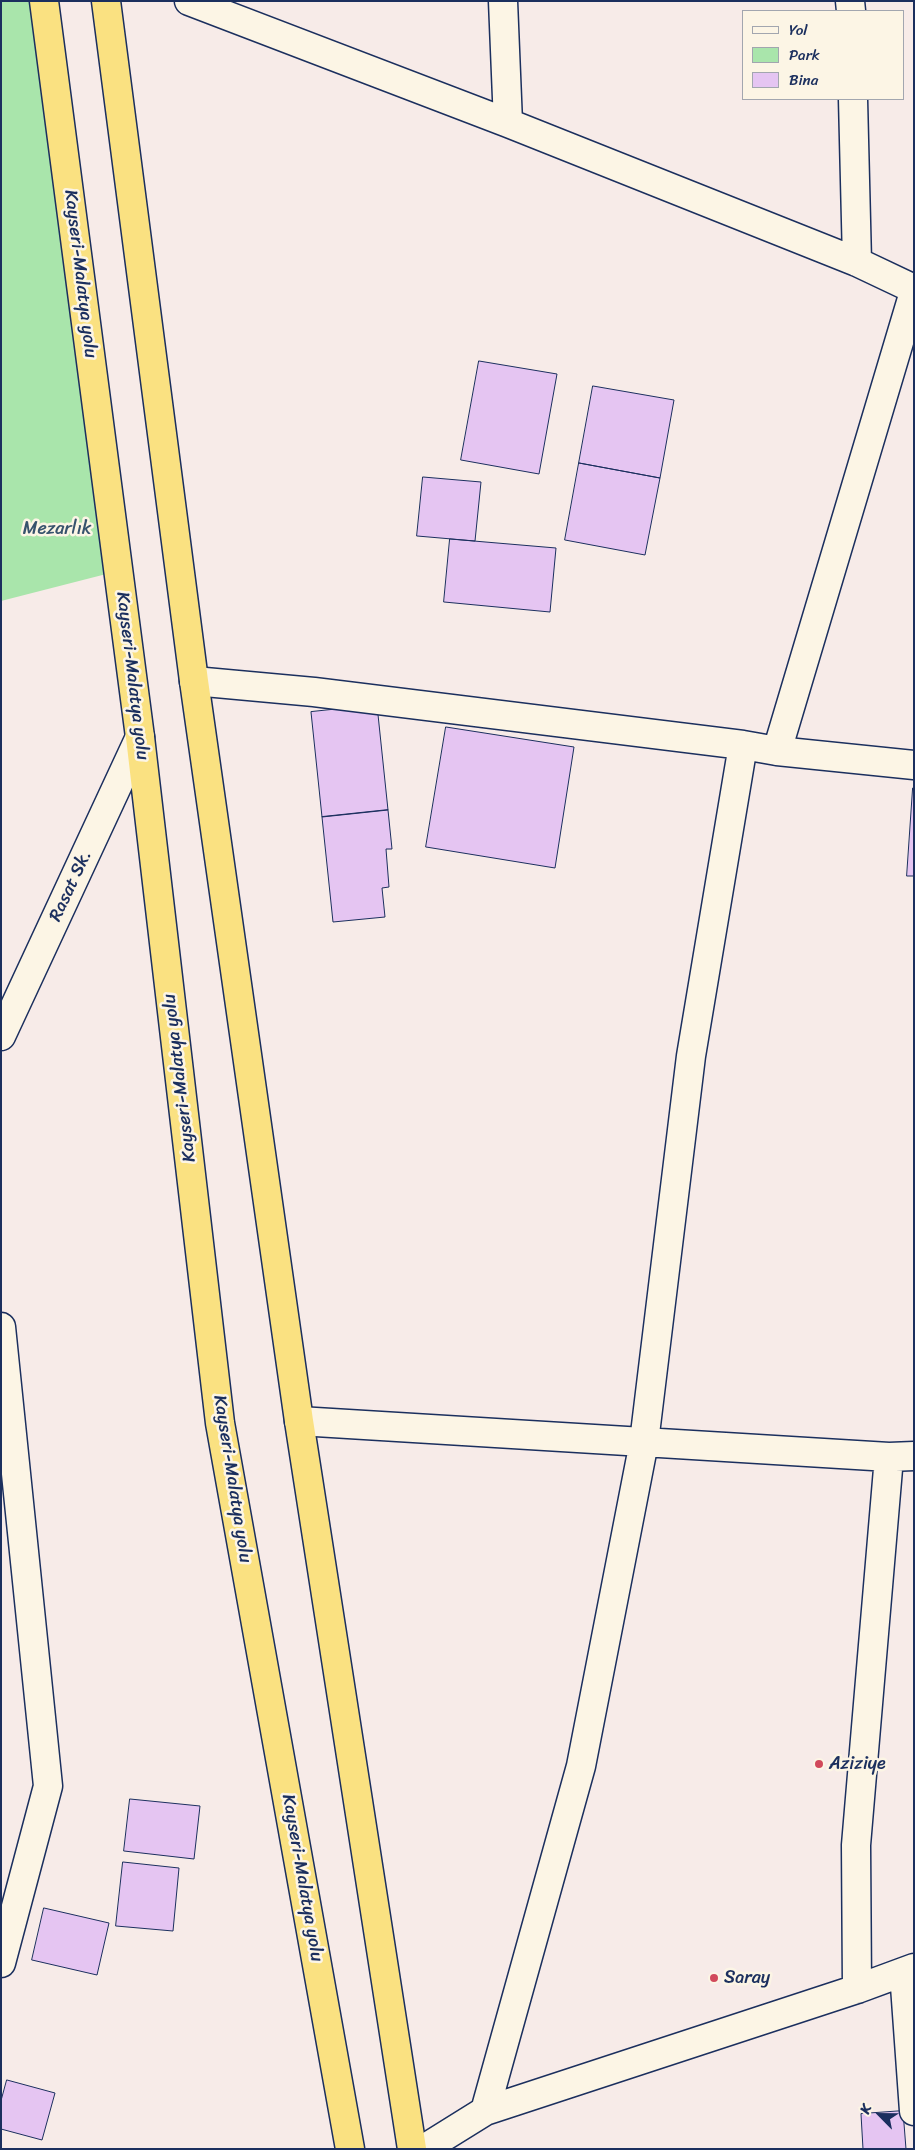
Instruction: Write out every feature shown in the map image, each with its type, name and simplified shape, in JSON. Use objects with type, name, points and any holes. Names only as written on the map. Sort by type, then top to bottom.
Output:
[{"type":"highway","name":"Kayseri-Malatya yolu","points":[[44,1],[140,737],[220,1422],[350,2149]]},
{"type":"highway","points":[[106,1],[194,681],[298,1421],[412,2149]]},
{"type":"street","points":[[189,1],[508,123],[856,262],[914,291],[777,751]]},
{"type":"street","points":[[503,1],[508,123]]},
{"type":"street","points":[[853,100],[856,262]]},
{"type":"street","points":[[194,681],[314,692],[743,745],[777,751],[914,765]]},
{"type":"street","name":"Rasat Sk.","points":[[1,1036],[140,737]]},
{"type":"street","points":[[485,2111],[581,1766],[644,1442],[691,1056],[743,745]]},
{"type":"street","points":[[1,1328],[48,1786],[1,1963]]},
{"type":"street","points":[[298,1421],[901,1457],[856,1845],[857,1990]]},
{"type":"street","points":[[424,2149],[485,2111],[857,1990],[909,1970],[914,2111]]},
{"type":"green space","name":"Mezarlık","points":[[1,1],[44,1],[118,571],[1,601]]},
{"type":"building","points":[[479,361],[557,374],[539,474],[461,460]]},
{"type":"building","points":[[593,386],[674,400],[660,478],[579,463]]},
{"type":"building","points":[[579,463],[660,478],[645,555],[565,540]]},
{"type":"building","points":[[423,477],[481,482],[475,541],[417,536]]},
{"type":"building","points":[[450,539],[556,548],[550,612],[444,602]]},
{"type":"building","points":[[377,705],[388,810],[322,817],[311,712]]},
{"type":"building","points":[[446,727],[574,747],[555,868],[426,847]]},
{"type":"building","points":[[913,788],[914,876],[907,876]]},
{"type":"building","points":[[388,810],[392,849],[386,849],[389,887],[382,888],[385,917],[333,922],[322,817]]},
{"type":"building","points":[[130,1799],[200,1806],[194,1859],[124,1851]]},
{"type":"building","points":[[123,1862],[179,1868],[173,1931],[116,1926]]},
{"type":"building","points":[[44,1908],[109,1923],[97,1975],[32,1960]]},
{"type":"building","points":[[7,2080],[55,2093],[42,2140],[1,2129],[1,2101]]},
{"type":"building","points":[[903,2111],[906,2149],[863,2149],[861,2114]]},
{"type":"place","name":"Aziziye","points":[[819,1764]]},
{"type":"place","name":"Saray","points":[[714,1978]]}]
